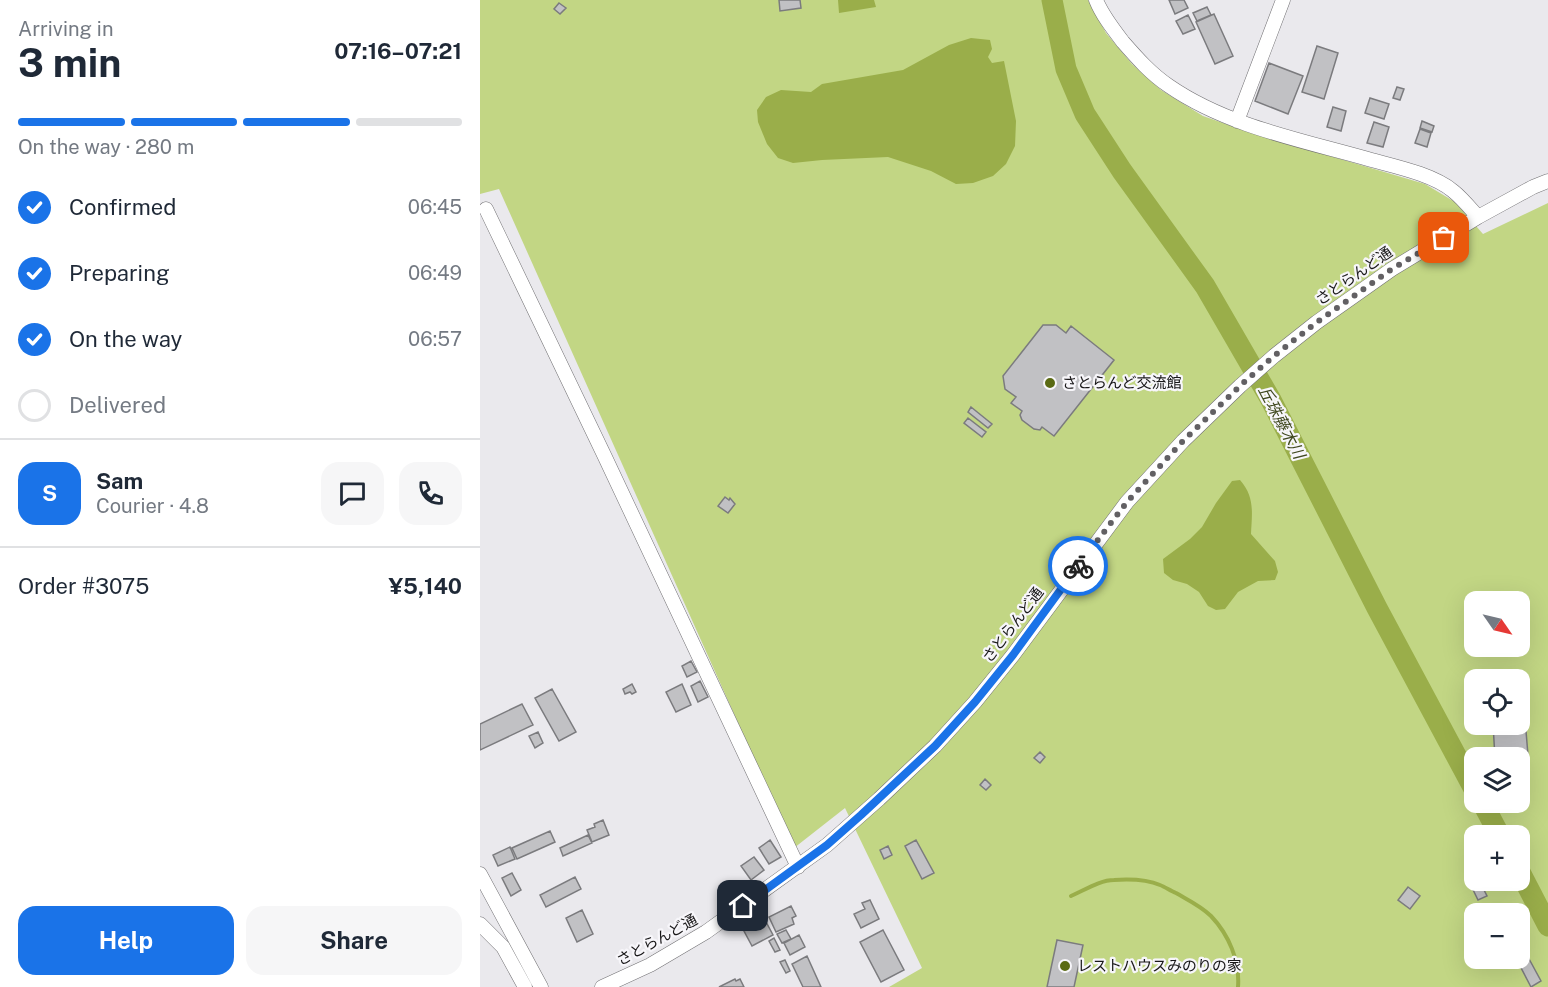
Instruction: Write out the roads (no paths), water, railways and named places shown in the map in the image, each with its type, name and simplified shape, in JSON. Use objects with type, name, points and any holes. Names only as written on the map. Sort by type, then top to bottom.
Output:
[{"type":"street","points":[[1096,0],[1120,38],[1139,61],[1168,85],[1204,107],[1237,121],[1434,179],[1452,190],[1478,217]]},
{"type":"street","points":[[1237,121],[1283,0]]},
{"type":"street","name":"さとらんど通","points":[[602,987],[650,965],[706,932],[798,867],[861,815],[935,746],[1013,655],[1127,502],[1183,441],[1274,356],[1317,322],[1392,269],[1478,217],[1548,181]]},
{"type":"street","points":[[486,209],[798,867]]},
{"type":"street","points":[[480,874],[541,987]]},
{"type":"street","points":[[480,924],[503,947],[525,987]]},
{"type":"waterway","name":"丘珠藤木川","points":[[1052,0],[1066,69],[1085,114],[1122,171],[1205,286],[1271,400],[1377,608],[1464,770]]},
{"type":"waterway","name":"丘珠藤木川","points":[[1488,813],[1494,825]]},
{"type":"waterway","points":[[1071,896],[1109,880],[1149,882],[1176,893],[1207,912],[1223,931],[1235,958],[1238,987]]},
{"type":"waterway","name":"丘珠藤木川","points":[[1530,891],[1548,926]]},
{"type":"place","name":"さとらんど交流館","points":[[1050,383]]},
{"type":"place","name":"レストハウスみのりの家","points":[[1065,966]]}]
